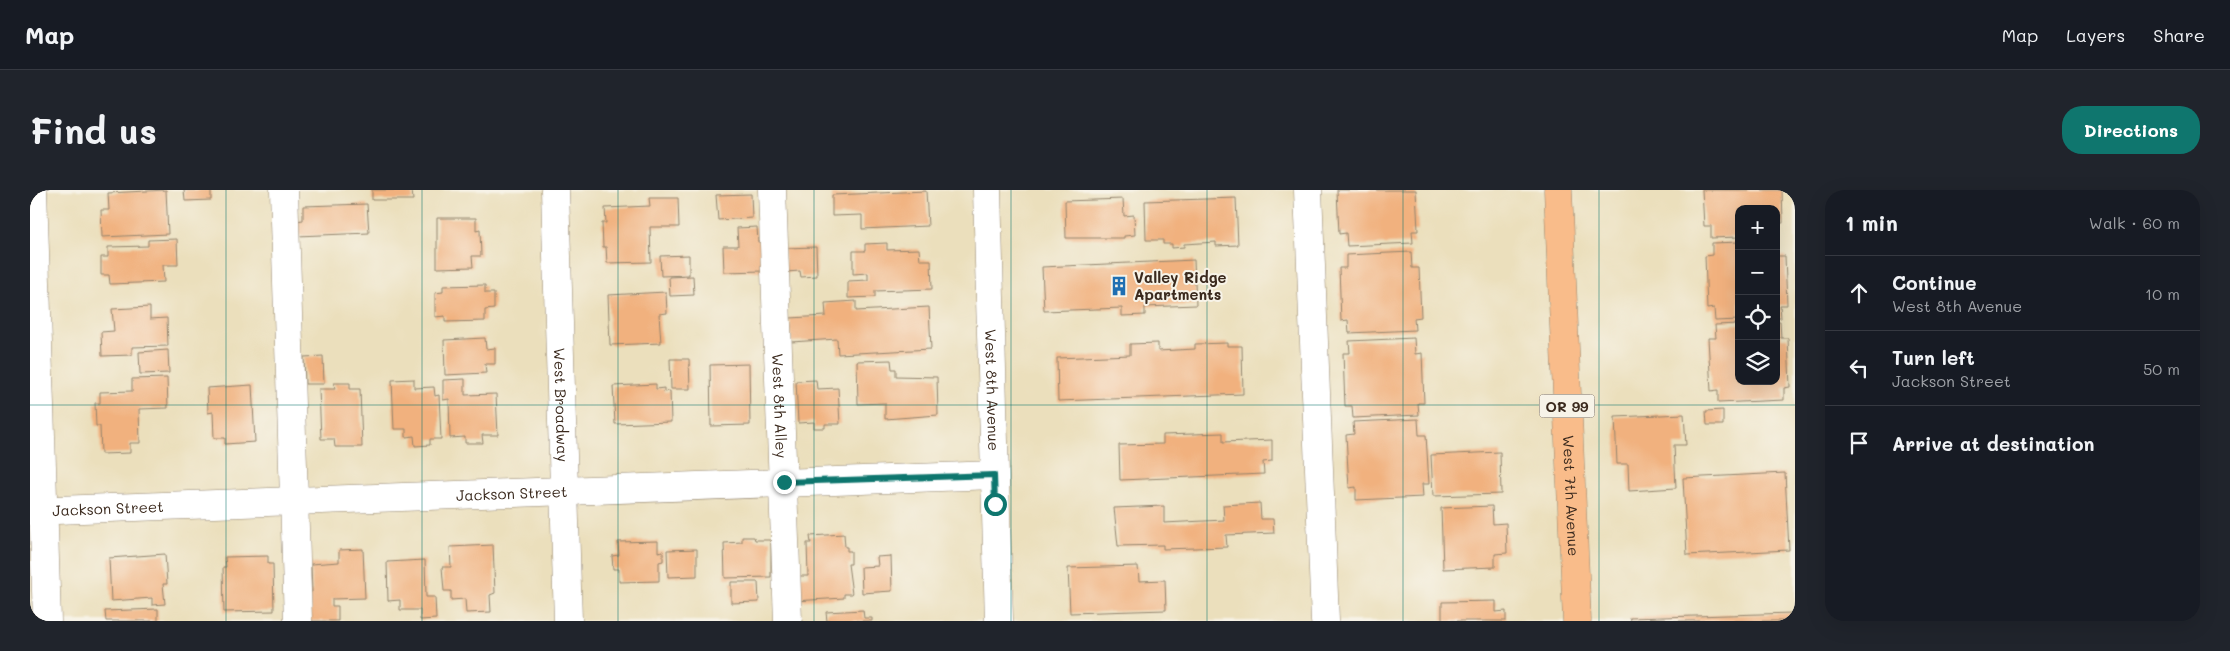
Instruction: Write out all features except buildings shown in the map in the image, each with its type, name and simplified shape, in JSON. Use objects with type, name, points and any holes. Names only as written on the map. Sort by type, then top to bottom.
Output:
[{"type":"main road","name":"West 7th Avenue","points":[[1558,190],[1577,621]]},
{"type":"street","points":[[33,190],[37,511],[48,621]]},
{"type":"street","points":[[284,190],[298,621]]},
{"type":"street","name":"West Broadway","points":[[555,190],[568,621]]},
{"type":"street","name":"West 8th Alley","points":[[772,190],[788,621]]},
{"type":"street","name":"West 8th Avenue","points":[[987,190],[999,621]]},
{"type":"street","points":[[1308,190],[1325,621]]},
{"type":"street","name":"Jackson Street","points":[[37,511],[994,475]]},
{"type":"place","name":"Valley Ridge Apartments","points":[[1119,286]]},
{"type":"route","points":[[784,482],[994,475],[995,504]]}]
